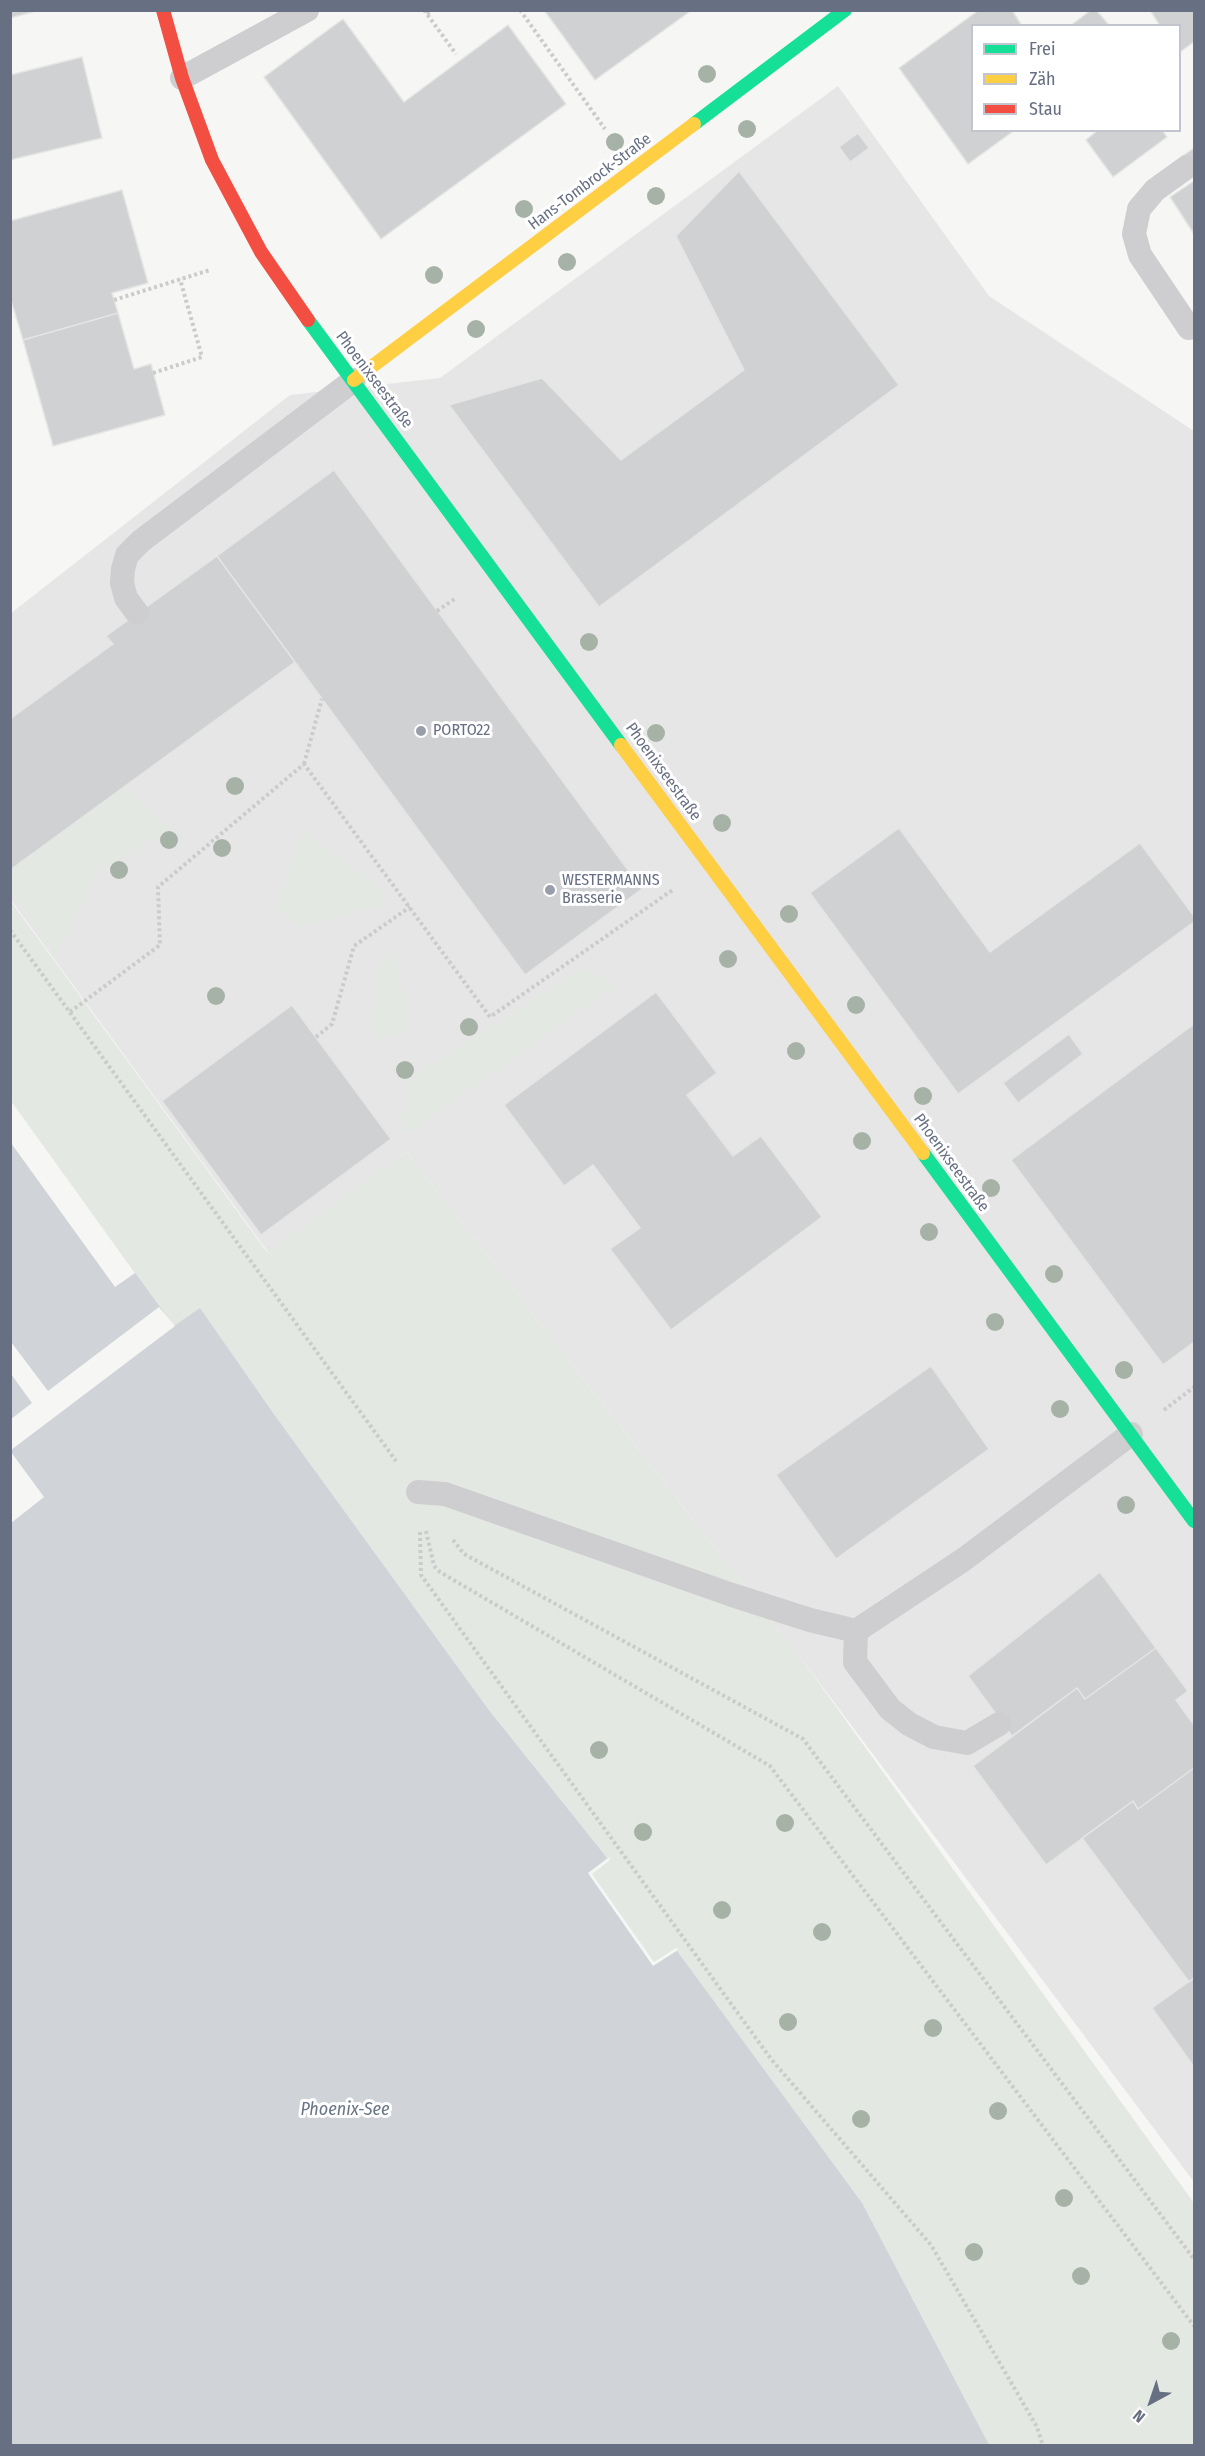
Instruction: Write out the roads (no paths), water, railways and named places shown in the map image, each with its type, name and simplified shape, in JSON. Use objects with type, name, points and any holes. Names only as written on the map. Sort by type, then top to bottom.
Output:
[{"type":"street","name":"Phoenixseestraße","points":[[163,10],[182,78],[212,160],[261,252],[305,316],[1194,1521]]},
{"type":"street","name":"Hans-Tombrock-Straße","points":[[354,380],[845,10]]},
{"type":"lane","points":[[182,78],[307,10]]},
{"type":"lane","points":[[1187,168],[1155,190],[1139,209],[1134,234],[1140,255],[1189,328],[1194,324]]},
{"type":"lane","points":[[137,613],[126,598],[122,583],[123,569],[128,555],[141,541],[354,380]]},
{"type":"lane","points":[[418,1492],[444,1494],[732,1595],[810,1620],[856,1631],[963,1560],[1131,1434]]},
{"type":"lane","points":[[856,1631],[855,1662],[890,1709],[909,1724],[934,1737],[967,1743],[999,1724]]},
{"type":"water","name":"Phoenix-See","points":[[10,1102],[174,1326],[200,1308],[273,1413],[488,1709],[607,1858],[589,1873],[654,1965],[677,1951],[862,2203],[989,2445],[11,2445]]},
{"type":"place","name":"PORTO22","points":[[421,731]]},
{"type":"place","name":"WESTERMANNS Brasserie","points":[[550,890]]}]
